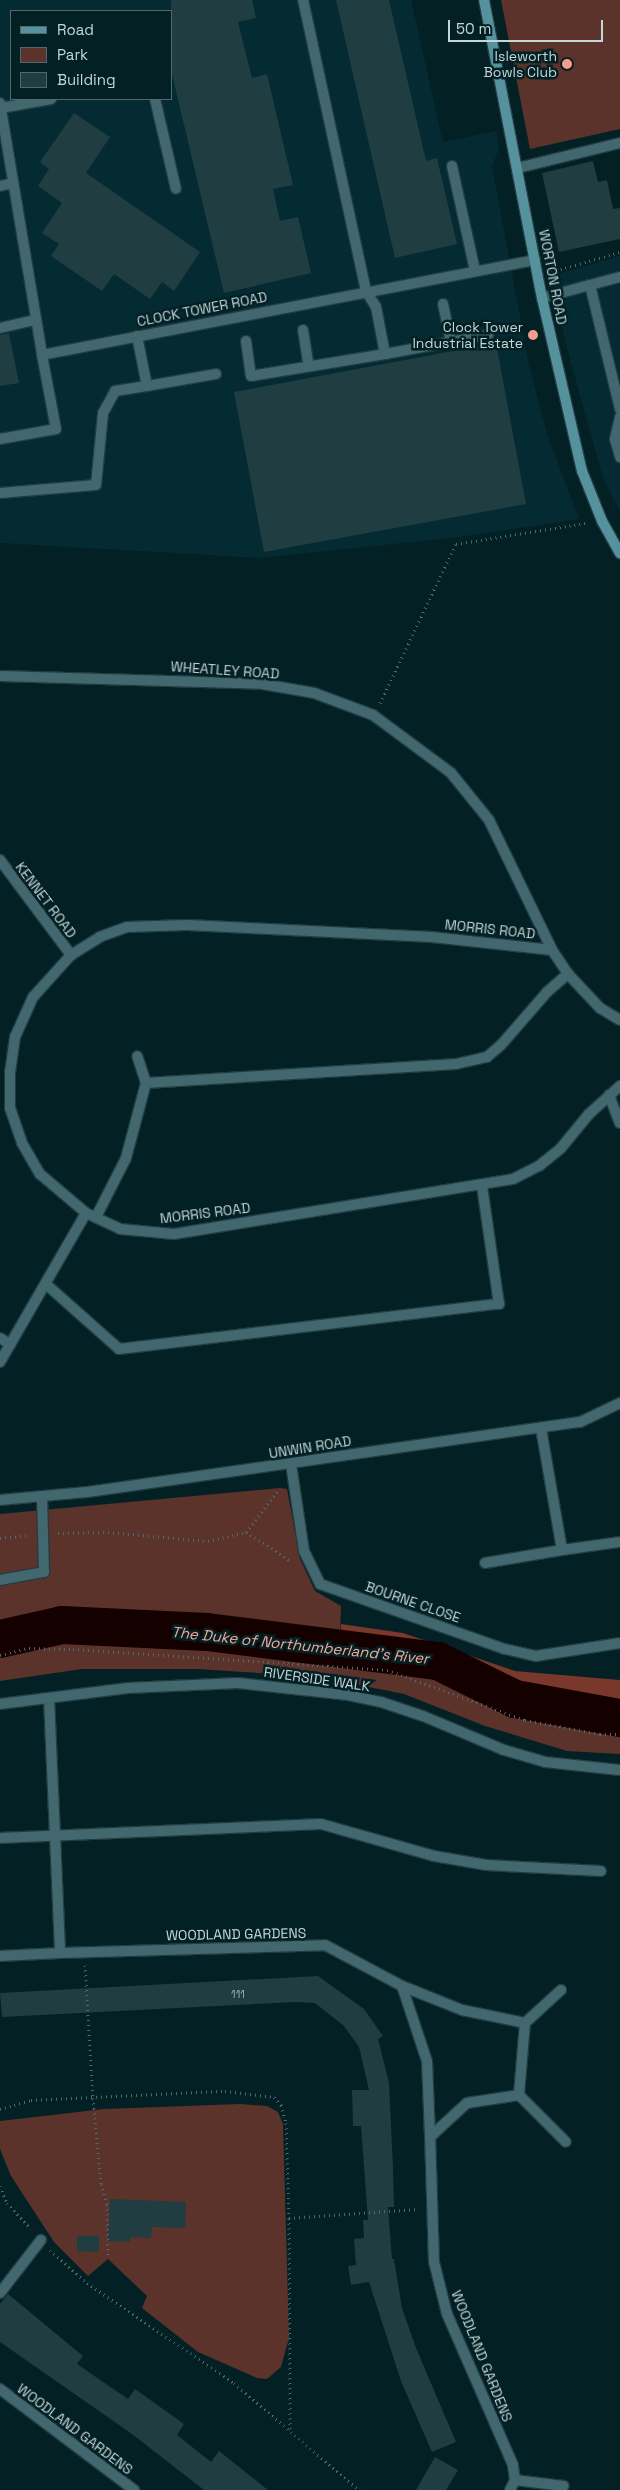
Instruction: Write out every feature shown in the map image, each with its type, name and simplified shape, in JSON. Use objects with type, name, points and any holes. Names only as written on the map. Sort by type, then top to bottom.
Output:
[{"type":"street","points":[[303,0],[366,291],[378,315],[385,354]]},
{"type":"street","name":"WORTON ROAD","points":[[484,0],[542,298],[582,471],[602,521],[620,552]]},
{"type":"street","points":[[0,439],[56,429],[0,106],[44,100]]},
{"type":"street","points":[[155,100],[176,189]]},
{"type":"street","points":[[518,168],[620,143]]},
{"type":"street","points":[[452,166],[475,271]]},
{"type":"street","points":[[0,186],[13,183]]},
{"type":"street","name":"CLOCK TOWER ROAD","points":[[42,355],[366,291],[535,260]]},
{"type":"street","points":[[542,298],[620,277]]},
{"type":"street","points":[[590,285],[620,409]]},
{"type":"street","points":[[444,304],[450,342]]},
{"type":"street","points":[[0,328],[36,320]]},
{"type":"street","points":[[303,330],[309,366]]},
{"type":"street","points":[[246,341],[251,376],[488,335]]},
{"type":"street","points":[[137,336],[147,386]]},
{"type":"street","points":[[0,493],[96,485],[103,413],[115,391],[216,374]]},
{"type":"street","points":[[620,417],[615,439],[620,457]]},
{"type":"street","name":"WHEATLEY ROAD","points":[[0,676],[262,684],[314,693],[373,715],[451,773],[489,820],[552,950],[568,974],[600,1008],[620,1020]]},
{"type":"street","name":"KENNET ROAD","points":[[0,860],[70,955]]},
{"type":"street","name":"MORRIS ROAD","points":[[552,950],[432,937],[186,926],[127,927],[100,937],[70,955],[32,997],[15,1037],[10,1071],[10,1108],[22,1144],[40,1174],[59,1193],[91,1215],[120,1229],[174,1234],[482,1186],[513,1179],[538,1166],[561,1148],[609,1095],[620,1086]]},
{"type":"street","points":[[146,1083],[456,1064],[487,1057],[547,992],[568,974]]},
{"type":"street","points":[[0,1362],[126,1158],[146,1083],[137,1056]]},
{"type":"street","points":[[609,1095],[620,1123]]},
{"type":"street","points":[[47,1285],[119,1349],[499,1304],[482,1186]]},
{"type":"street","points":[[0,1338],[10,1344]]},
{"type":"street","name":"UNWIN ROAD","points":[[0,1500],[42,1498],[580,1422],[620,1403]]},
{"type":"street","points":[[541,1428],[562,1550]]},
{"type":"street","name":"BOURNE CLOSE","points":[[291,1464],[307,1561],[320,1584],[505,1649],[536,1656],[620,1644]]},
{"type":"street","points":[[0,1580],[44,1572],[42,1498]]},
{"type":"street","points":[[485,1563],[620,1542]]},
{"type":"street","name":"RIVERSIDE WALK","points":[[0,1704],[128,1688],[238,1683],[348,1695],[423,1716],[504,1750],[545,1762],[620,1770]]},
{"type":"street","points":[[49,1698],[60,1953]]},
{"type":"street","points":[[0,1838],[56,1834],[321,1824],[434,1856],[486,1865],[601,1871]]},
{"type":"street","name":"WOODLAND GARDENS","points":[[0,1956],[325,1945],[402,1986],[462,2010],[525,2023]]},
{"type":"street","name":"WOODLAND GARDENS","points":[[402,1986],[427,2061],[434,2262],[447,2314],[513,2465],[515,2480]]},
{"type":"street","points":[[561,1990],[525,2023],[519,2095],[566,2142]]},
{"type":"street","points":[[430,2138],[467,2103],[519,2095]]},
{"type":"street","points":[[0,2293],[41,2240]]},
{"type":"street","name":"WOODLAND GARDENS","points":[[0,2389],[134,2490]]},
{"type":"street","points":[[510,2490],[515,2480],[564,2486]]},
{"type":"path","points":[[539,277],[620,252]]},
{"type":"path","points":[[373,715],[456,544],[602,521]]},
{"type":"path","points":[[0,1538],[44,1533],[108,1532],[208,1541],[246,1532],[280,1488],[294,1485]]},
{"type":"path","points":[[246,1532],[294,1564],[307,1561]]},
{"type":"path","points":[[85,1952],[92,2098],[102,2184],[107,2204],[108,2258]]},
{"type":"path","points":[[0,2108],[31,2100],[225,2090],[274,2097],[281,2105],[286,2123],[289,2218],[290,2431]]},
{"type":"path","points":[[0,2186],[7,2203],[41,2240],[87,2283],[234,2383],[359,2490]]},
{"type":"path","points":[[289,2218],[432,2208]]},
{"type":"shaded area","points":[[0,0],[411,0],[443,142],[496,131],[499,149],[492,166],[529,365],[547,434],[579,519],[459,537],[261,558],[0,543]]},
{"type":"shaded area","points":[[620,256],[620,511],[603,478],[566,345],[552,276]]},
{"type":"shaded area","points":[[341,1624],[403,1633],[515,1671],[620,1680],[620,1704],[529,1694],[474,1672],[435,1651],[340,1637]]},
{"type":"green space","name":"Isleworth Bowls Club","points":[[501,0],[620,0],[620,129],[530,149]]},
{"type":"green space","points":[[280,1488],[287,1489],[300,1559],[315,1591],[341,1606],[340,1637],[108,1615],[60,1616],[0,1630],[0,1514]]},
{"type":"green space","points":[[91,1637],[298,1652],[400,1667],[502,1703],[601,1728],[620,1728],[620,1754],[567,1751],[485,1726],[404,1694],[320,1677],[197,1669],[82,1669],[0,1681],[0,1647],[29,1640]]},
{"type":"green space","points":[[240,2104],[267,2106],[278,2112],[283,2124],[289,2338],[281,2367],[267,2379],[257,2378],[198,2352],[142,2308],[147,2296],[108,2259],[88,2276],[54,2242],[11,2176],[0,2149],[0,2121],[104,2109]]},
{"type":"building","points":[[171,0],[252,0],[256,18],[238,22],[252,78],[267,74],[293,185],[273,189],[280,221],[298,217],[311,273],[224,293],[172,74]]},
{"type":"building","points":[[336,0],[389,0],[426,161],[437,158],[457,244],[395,258]]},
{"type":"building","points":[[74,113],[110,137],[86,173],[200,252],[174,291],[162,282],[150,299],[114,274],[102,291],[51,256],[59,244],[42,233],[62,203],[38,186],[49,169],[40,162]]},
{"type":"building","points":[[593,161],[598,182],[607,180],[613,209],[620,208],[620,239],[559,252],[542,173]]},
{"type":"building","points":[[9,333],[19,383],[0,386],[0,335]]},
{"type":"building","points":[[496,343],[526,504],[264,552],[234,392]]},
{"type":"building","points":[[318,1976],[364,2009],[383,2036],[378,2039],[389,2083],[394,2207],[388,2207],[392,2259],[394,2259],[402,2308],[416,2348],[456,2442],[432,2452],[401,2381],[369,2282],[351,2285],[348,2266],[356,2265],[354,2239],[364,2238],[363,2220],[368,2220],[361,2126],[353,2126],[352,2090],[369,2090],[359,2047],[344,2026],[315,2003],[295,2002],[2,2017],[0,1993]]},
{"type":"building","points":[[110,2199],[186,2202],[185,2228],[152,2227],[151,2238],[131,2237],[130,2242],[108,2241]]},
{"type":"building","points":[[77,2236],[99,2236],[99,2252],[77,2251]]},
{"type":"building","points":[[8,2294],[83,2356],[77,2364],[128,2399],[135,2389],[184,2424],[177,2435],[211,2462],[219,2451],[268,2490],[204,2490],[132,2434],[0,2342],[0,2304]]},
{"type":"building","points":[[435,2457],[458,2470],[446,2490],[416,2490]]},
{"type":"waterway","name":"The Duke of Northumberland's River","points":[[0,1639],[62,1625],[207,1632],[438,1661],[515,1699],[620,1718]]},
{"type":"place","name":"Isleworth Bowls Club","points":[[567,64]]},
{"type":"place","name":"Clock Tower Industrial Estate","points":[[533,335]]}]
